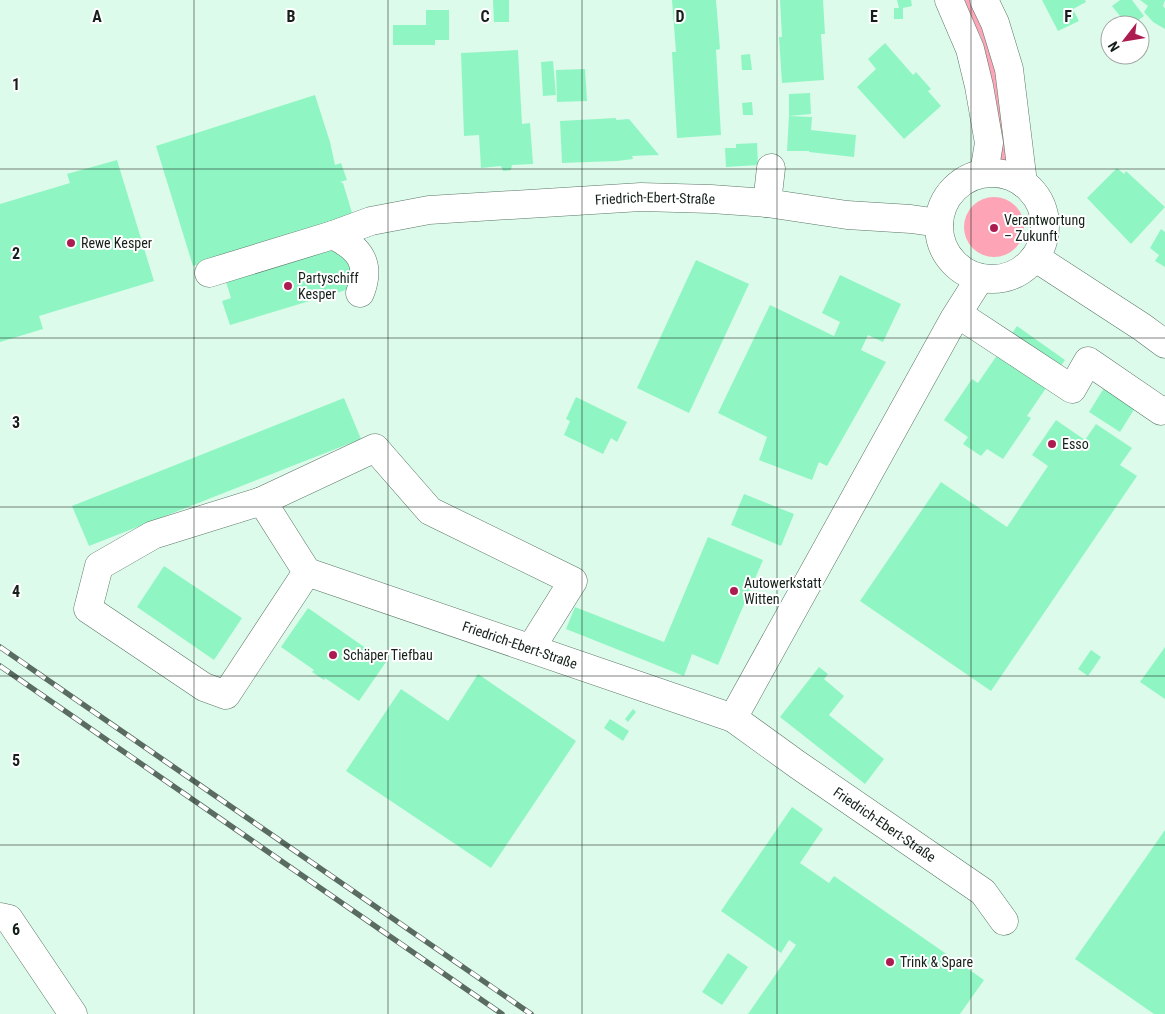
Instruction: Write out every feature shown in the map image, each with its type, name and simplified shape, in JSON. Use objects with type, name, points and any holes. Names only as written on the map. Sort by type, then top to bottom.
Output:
[{"type":"street","points":[[950,0],[970,49],[980,86],[989,143],[984,173]]},
{"type":"street","points":[[984,0],[995,23],[1009,69],[1024,183]]},
{"type":"street","points":[[767,203],[771,168]]},
{"type":"street","points":[[984,173],[998,173],[1011,176],[1024,183],[1036,194],[1043,210],[1046,226],[1044,243],[1036,258],[1025,269],[1011,277],[996,280],[980,278],[966,273],[954,264],[945,252],[940,238],[939,223],[943,206],[952,190],[966,179],[984,173]]},
{"type":"street","name":"Friedrich-Ebert-Straße","points":[[208,274],[333,235],[370,216],[399,216],[428,206],[641,196],[767,203],[847,216],[911,219],[939,223]]},
{"type":"street","points":[[360,293],[364,284],[364,266],[371,242],[381,228],[399,216]]},
{"type":"street","points":[[333,235],[356,250],[364,266]]},
{"type":"street","points":[[1036,258],[1165,344]]},
{"type":"street","points":[[733,718],[958,314],[980,278]]},
{"type":"street","points":[[958,314],[1072,389],[1088,361],[1161,411],[1165,410]]},
{"type":"street","points":[[262,501],[307,572],[226,695],[204,687],[88,609],[99,566],[153,535],[262,501],[375,448],[430,511],[572,581],[531,648]]},
{"type":"street","name":"Friedrich-Ebert-Straße","points":[[307,572],[733,718],[806,771],[983,892],[1004,921]]},
{"type":"street","points":[[0,918],[9,919],[73,1014]]},
{"type":"shaded area","points":[[962,0],[971,0],[987,36],[1001,83],[1009,167],[998,166],[999,127],[993,84],[981,37]]},
{"type":"shaded area","points":[[994,197],[1011,202],[1019,210],[1024,227],[1019,244],[1011,252],[994,257],[977,252],[969,244],[964,227],[969,210],[977,202]]},
{"type":"building","points":[[493,0],[509,0],[509,22],[494,22]]},
{"type":"building","points":[[672,0],[716,0],[720,49],[716,50],[721,135],[677,138],[672,52],[676,52]]},
{"type":"building","points":[[780,0],[823,0],[825,34],[821,34],[824,80],[782,83],[779,37],[782,37]]},
{"type":"building","points":[[897,0],[911,0],[912,6],[903,8],[903,19],[894,19],[894,8],[899,8]]},
{"type":"building","points":[[1042,0],[1085,0],[1086,2],[1073,9],[1079,21],[1058,31]]},
{"type":"building","points":[[1120,0],[1132,0],[1143,15],[1119,15],[1112,6]]},
{"type":"building","points":[[1140,0],[1165,0],[1163,6],[1165,8],[1165,29],[1153,22],[1150,15],[1144,12],[1148,6]]},
{"type":"building","points":[[426,10],[449,10],[449,40],[435,40],[435,45],[393,45],[393,25],[426,25]]},
{"type":"building","points":[[885,43],[913,75],[916,72],[931,89],[928,91],[941,106],[904,139],[857,87],[876,69],[868,59]]},
{"type":"building","points":[[518,50],[522,124],[530,123],[533,164],[512,165],[511,170],[503,171],[501,166],[481,168],[479,135],[464,136],[461,53]]},
{"type":"building","points":[[750,54],[752,70],[742,70],[741,55]]},
{"type":"building","points":[[553,61],[556,95],[543,96],[541,62]]},
{"type":"building","points":[[585,69],[587,101],[557,102],[556,70]]},
{"type":"building","points":[[810,93],[811,114],[789,116],[789,94]]},
{"type":"building","name":"Rewe Kesper","points":[[315,95],[330,142],[335,165],[341,163],[347,180],[340,182],[343,183],[353,216],[193,266],[156,146]]},
{"type":"building","points":[[752,102],[753,115],[743,115],[742,103]]},
{"type":"building","points":[[789,116],[812,117],[811,130],[856,135],[854,157],[809,151],[787,151]]},
{"type":"building","points":[[616,118],[616,120],[629,119],[659,155],[632,156],[633,159],[617,161],[562,163],[560,121]]},
{"type":"building","points":[[757,143],[758,165],[726,167],[725,148],[736,148],[736,144]]},
{"type":"building","name":"Rewe Kesper","points":[[117,160],[154,281],[39,316],[43,329],[0,342],[0,204],[70,183],[67,174]]},
{"type":"building","points":[[1117,168],[1124,174],[1126,171],[1165,207],[1131,244],[1087,198]]},
{"type":"building","points":[[1161,229],[1165,232],[1165,267],[1155,261],[1159,255],[1150,248]]},
{"type":"building","name":"Partyschiff Kesper","points":[[333,249],[341,250],[359,271],[352,284],[346,290],[230,325],[222,301],[231,298],[226,282]]},
{"type":"building","points":[[696,260],[749,284],[689,413],[637,388]]},
{"type":"building","points":[[840,275],[901,304],[883,342],[868,335],[861,350],[886,362],[827,466],[819,462],[812,480],[759,460],[767,437],[718,413],[770,305],[834,336],[840,322],[822,313]]},
{"type":"building","name":"Esso","points":[[1017,326],[1065,360],[1027,416],[1031,418],[1003,459],[987,449],[981,456],[963,444],[968,437],[944,420],[972,379],[978,383]]},
{"type":"building","points":[[1109,380],[1140,400],[1120,432],[1089,412]]},
{"type":"building","points":[[576,397],[627,422],[617,442],[611,438],[603,454],[564,435],[570,421],[566,419]]},
{"type":"building","points":[[344,398],[361,439],[89,546],[72,506]]},
{"type":"building","points":[[1056,420],[1085,440],[1096,424],[1132,448],[1120,465],[1137,476],[991,691],[860,601],[941,482],[1007,527],[1048,466],[1032,455]]},
{"type":"building","points":[[744,494],[794,514],[781,546],[731,525]]},
{"type":"building","points":[[708,537],[763,560],[718,665],[692,654],[684,676],[566,629],[575,607],[664,642]]},
{"type":"building","points":[[164,566],[242,618],[214,660],[137,607]]},
{"type":"building","name":"Schäper Tiefbau","points":[[308,608],[386,662],[359,701],[325,678],[324,680],[312,672],[314,670],[281,647]]},
{"type":"building","points":[[1165,647],[1165,699],[1140,682]]},
{"type":"building","points":[[1091,650],[1101,657],[1088,676],[1078,669]]},
{"type":"building","points":[[819,667],[828,674],[824,679],[844,696],[829,715],[884,759],[865,784],[780,717]]},
{"type":"building","points":[[478,674],[576,741],[491,868],[346,771],[401,689],[448,721]]},
{"type":"building","points":[[633,709],[636,712],[628,722],[625,719]]},
{"type":"building","points":[[610,719],[629,731],[623,741],[604,728]]},
{"type":"building","points":[[792,807],[823,829],[800,863],[829,883],[834,876],[984,980],[960,1014],[748,1014],[796,945],[789,940],[781,953],[721,911]]},
{"type":"building","points":[[1165,830],[1165,1014],[1154,1014],[1075,959]]},
{"type":"building","points":[[728,953],[748,967],[722,1005],[702,992]]},
{"type":"railway","points":[[0,647],[531,1014]]},
{"type":"railway","points":[[0,666],[502,1014]]},
{"type":"place","name":"Verantwortung – Zukunft","points":[[994,228]]},
{"type":"place","name":"Rewe Kesper","points":[[71,243]]},
{"type":"place","name":"Partyschiff Kesper","points":[[288,286]]},
{"type":"place","name":"Esso","points":[[1052,444]]},
{"type":"place","name":"Autowerkstatt Witten","points":[[734,591]]},
{"type":"place","name":"Schäper Tiefbau","points":[[333,655]]},
{"type":"place","name":"Trink & Spare","points":[[890,962]]}]
